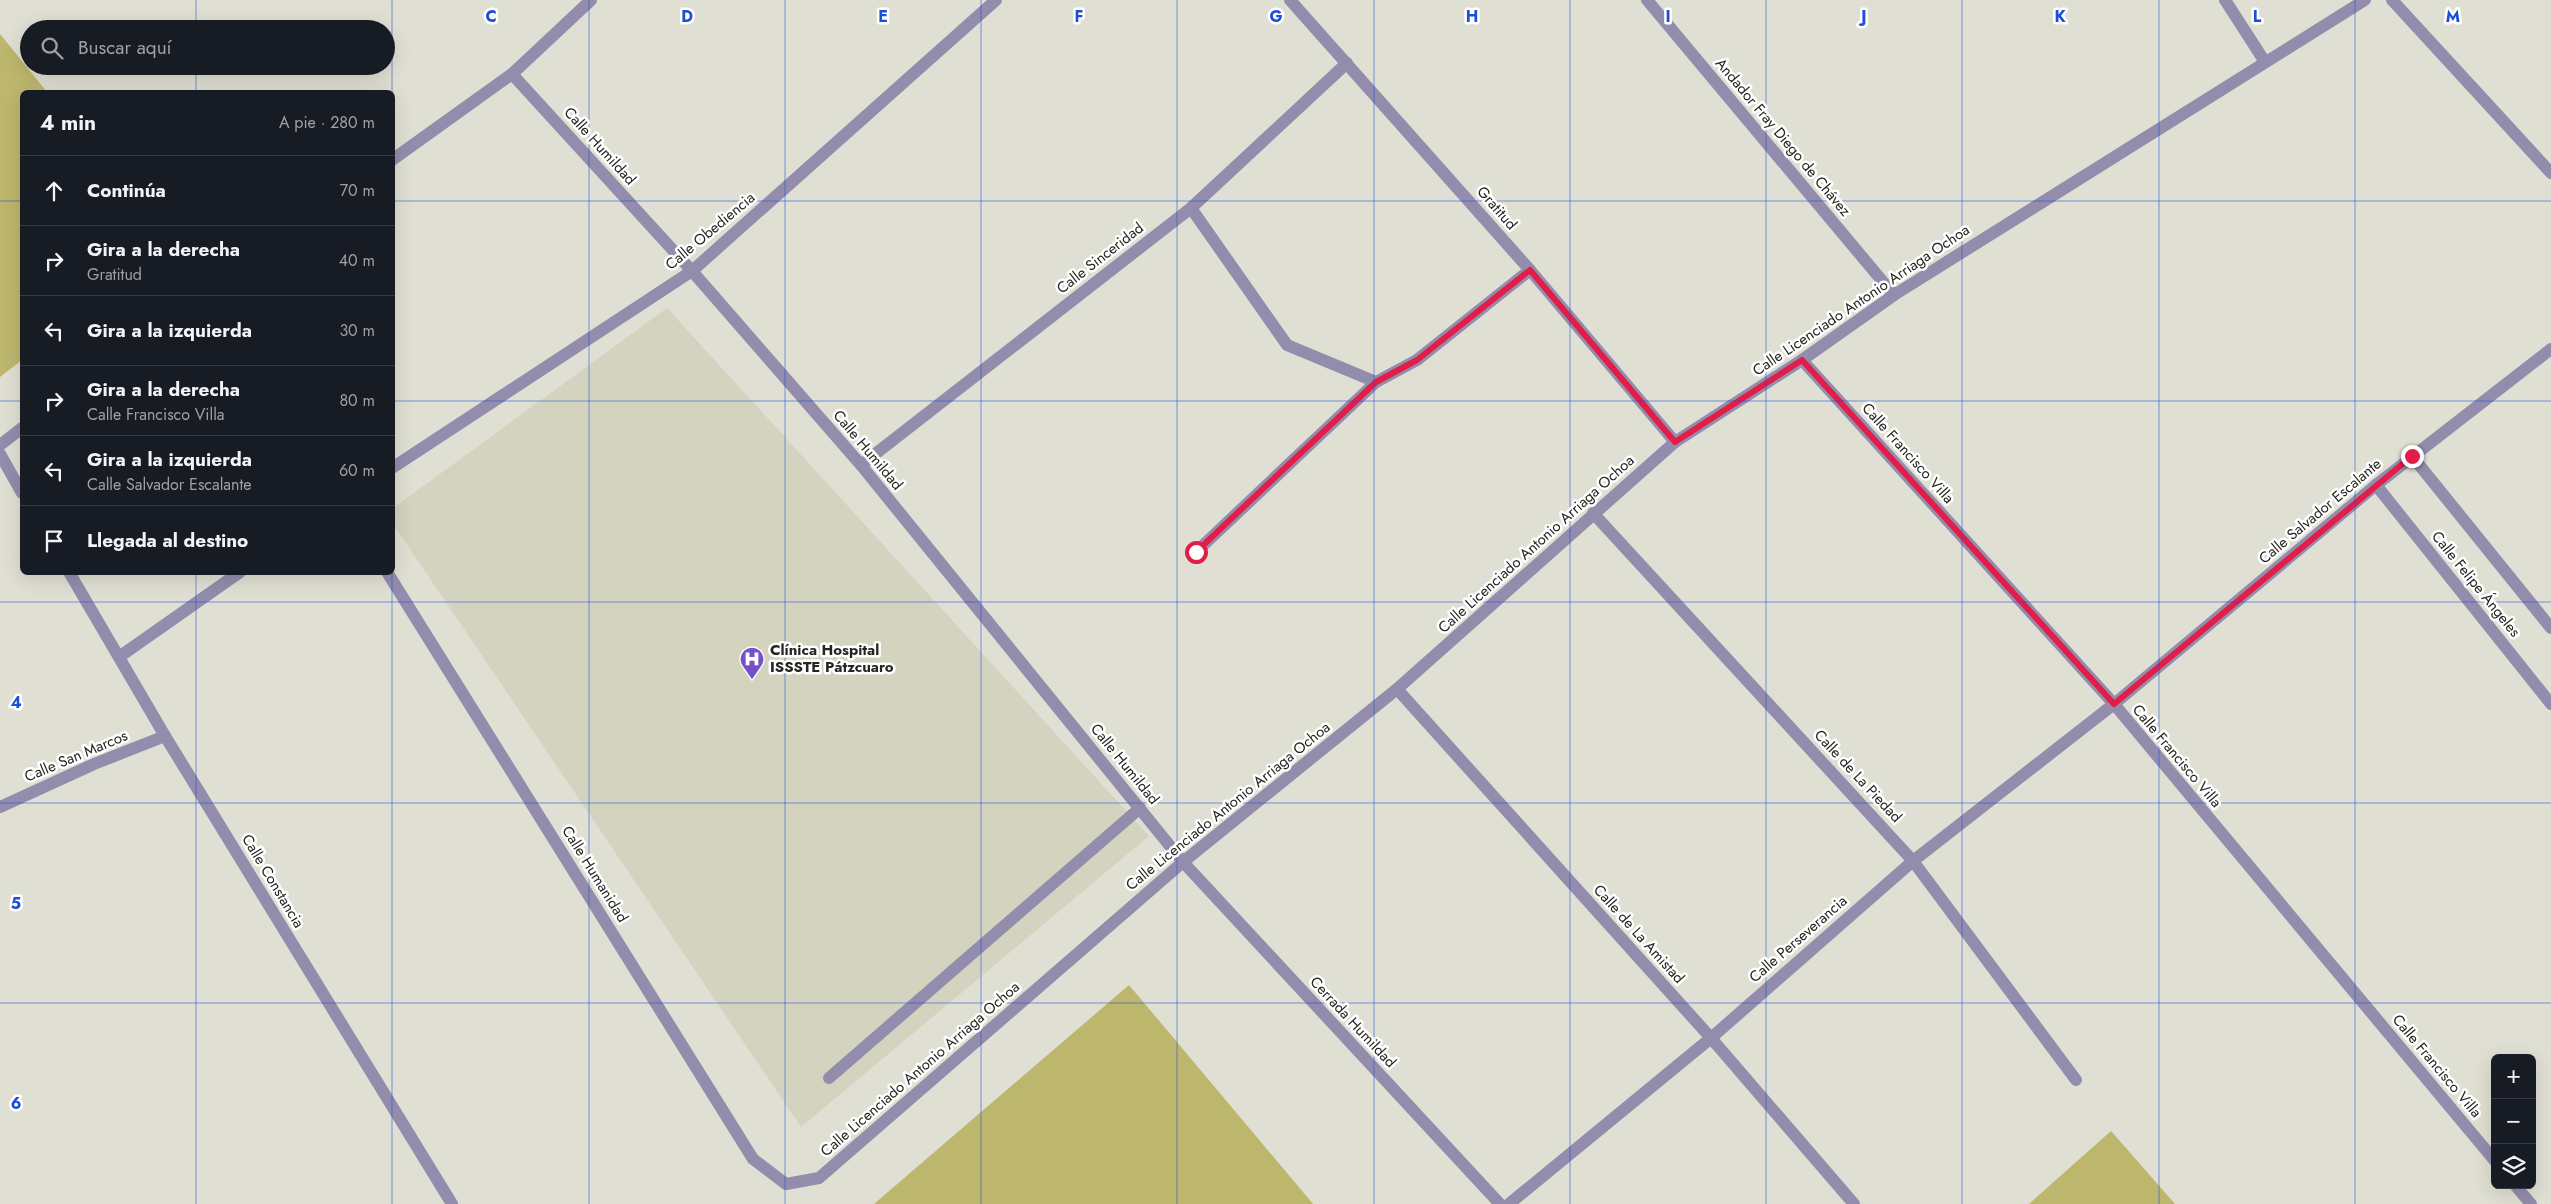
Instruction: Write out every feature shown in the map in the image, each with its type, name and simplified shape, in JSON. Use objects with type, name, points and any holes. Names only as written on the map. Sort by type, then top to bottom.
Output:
[{"type":"street","points":[[395,158],[512,74],[591,0]]},
{"type":"street","name":"Calle Obediencia","points":[[395,466],[692,271],[996,0]]},
{"type":"street","name":"Gratitud","points":[[1290,0],[1530,270],[1675,442]]},
{"type":"street","name":"Andador Fray Diego de Chávez","points":[[1646,0],[1894,295]]},
{"type":"street","points":[[2225,0],[2265,62]]},
{"type":"street","name":"Calle Licenciado Antonio Arriaga Ochoa","points":[[786,1184],[819,1178],[1183,862],[1397,689],[1675,442],[1802,360],[1894,295],[2365,0]]},
{"type":"street","points":[[2392,0],[2551,173]]},
{"type":"street","name":"Calle Sinceridad","points":[[861,465],[1191,208],[1347,63]]},
{"type":"street","name":"Calle Humildad","points":[[512,74],[692,271],[861,465],[1183,862]]},
{"type":"street","points":[[1191,208],[1287,345],[1376,382]]},
{"type":"street","points":[[1196,552],[1376,382],[1417,360],[1530,270]]},
{"type":"street","name":"Calle Salvador Escalante","points":[[2114,704],[2376,485],[2551,349]]},
{"type":"street","name":"Calle Francisco Villa","points":[[1802,360],[2114,704],[2491,1156]]},
{"type":"street","points":[[0,444],[20,429]]},
{"type":"street","points":[[0,454],[20,489]]},
{"type":"street","name":"Calle Felipe Ángeles","points":[[2412,456],[2551,628]]},
{"type":"street","name":"Calle Felipe Ángeles","points":[[2376,485],[2551,704]]},
{"type":"street","name":"Calle de La Piedad","points":[[1593,513],[1913,860],[2076,1080]]},
{"type":"street","name":"Calle Constancia","points":[[71,575],[165,736],[452,1204]]},
{"type":"street","points":[[119,657],[236,575]]},
{"type":"street","name":"Calle Humanidad","points":[[389,575],[753,1158],[786,1184]]},
{"type":"street","name":"Calle de La Amistad","points":[[1397,689],[1711,1038],[1854,1204]]},
{"type":"street","name":"Calle Perseverancia","points":[[1509,1204],[1711,1038],[1913,860],[2114,704]]},
{"type":"street","name":"Calle San Marcos","points":[[0,806],[94,764],[165,736]]},
{"type":"street","points":[[829,1078],[1140,808]]},
{"type":"street","name":"Cerrada Humildad","points":[[1183,862],[1500,1204]]},
{"type":"street","points":[[2518,1189],[2531,1204]]},
{"type":"shaded area","points":[[0,34],[20,59],[20,75],[33,75],[45,90],[20,90],[20,362],[0,377]]},
{"type":"shaded area","name":"Clínica Hospital ISSSTE Pátzcuaro","points":[[667,308],[1149,836],[801,1127],[395,527],[395,507]]},
{"type":"shaded area","points":[[1129,985],[1313,1204],[874,1204]]},
{"type":"shaded area","points":[[2111,1131],[2175,1204],[2029,1204]]},
{"type":"place","name":"Clínica Hospital ISSSTE Pátzcuaro","points":[[752,680]]},
{"type":"route","points":[[1196,552],[1376,382],[1417,360],[1530,270],[1675,442],[1802,360],[2114,704],[2412,456]]}]
